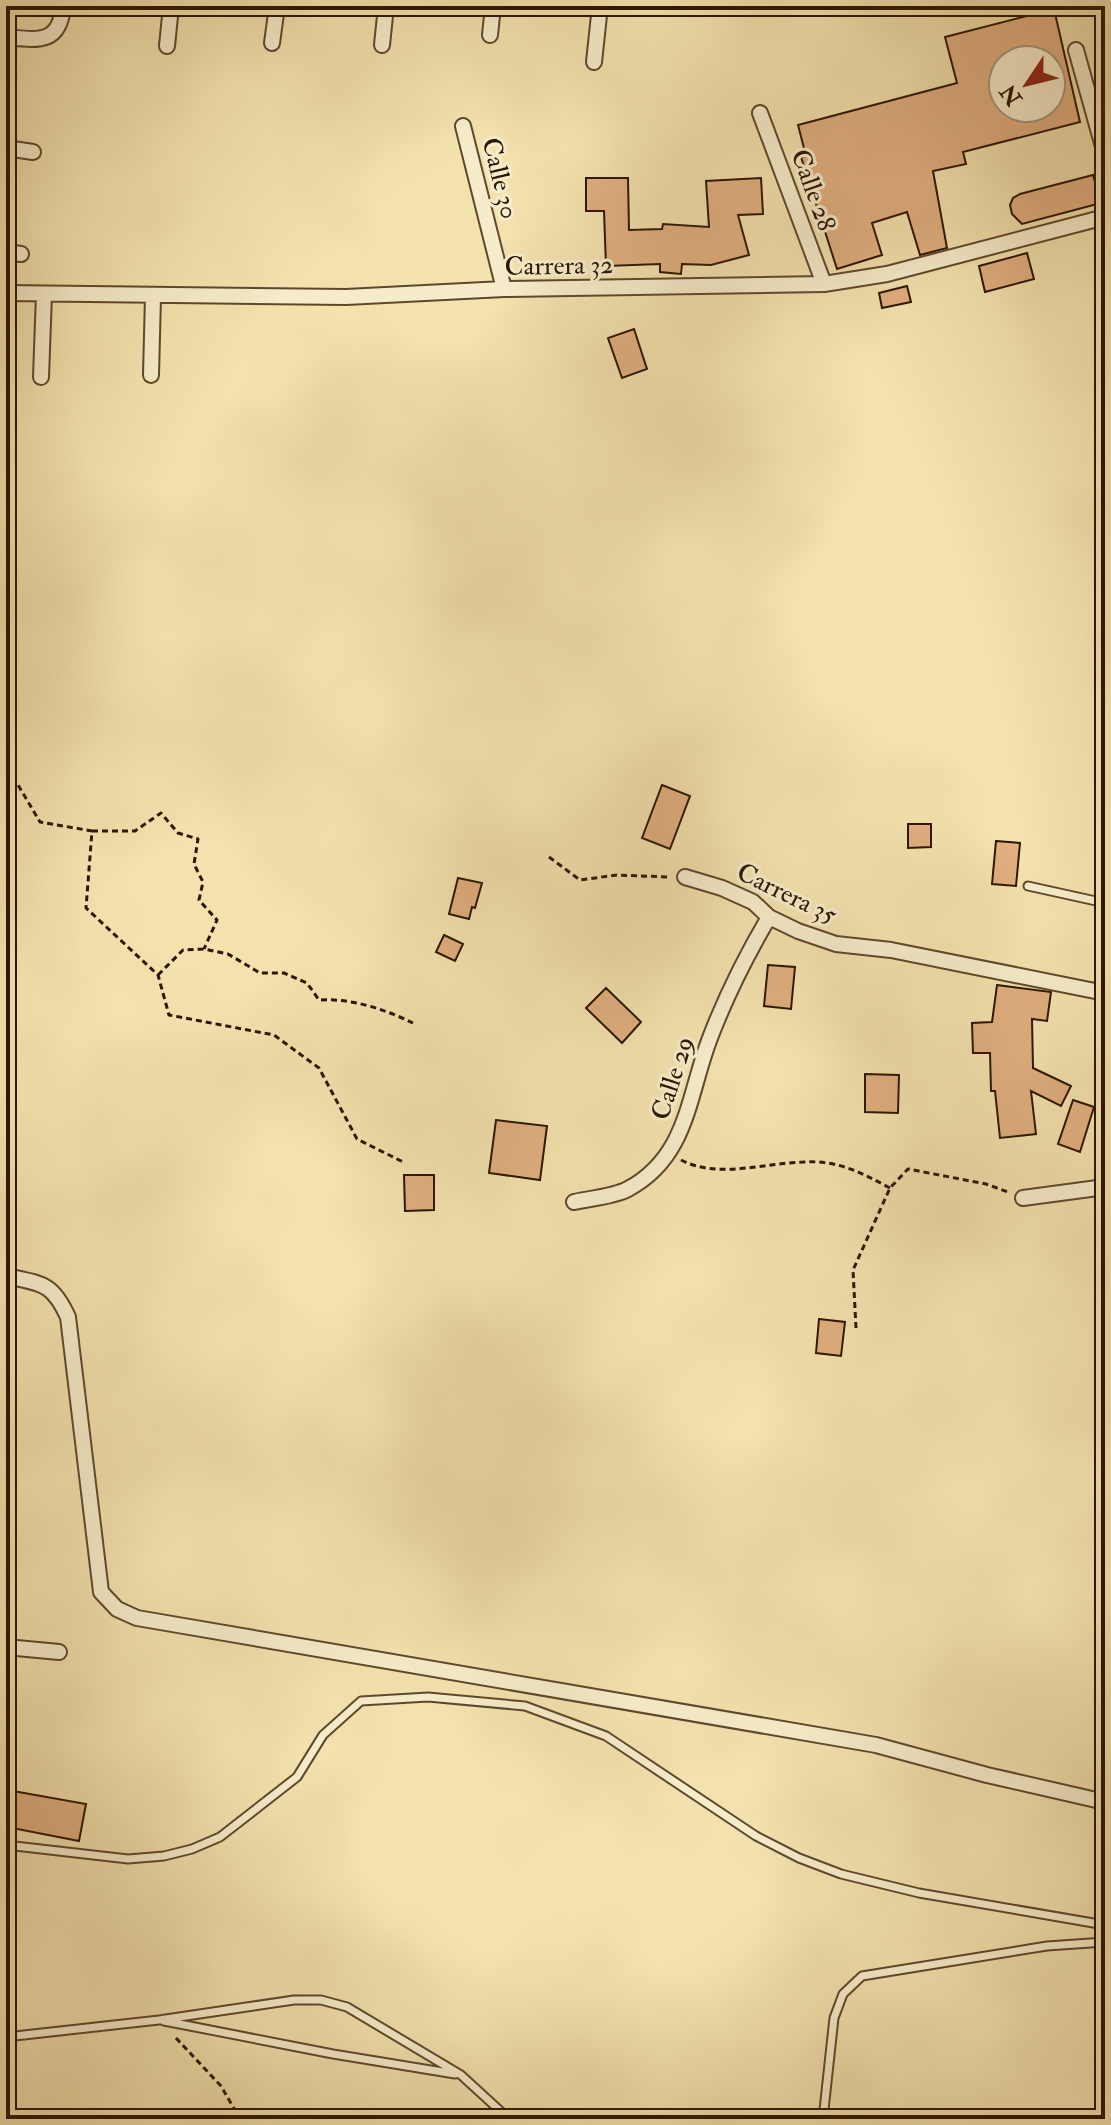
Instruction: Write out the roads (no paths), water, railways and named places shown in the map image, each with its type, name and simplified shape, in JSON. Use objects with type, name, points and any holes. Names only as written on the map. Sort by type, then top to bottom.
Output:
[{"type":"street","points":[[6,37],[39,40],[55,34],[62,20],[63,6]]},
{"type":"street","points":[[167,46],[171,6]]},
{"type":"street","points":[[272,43],[277,6]]},
{"type":"street","points":[[382,45],[386,6]]},
{"type":"street","points":[[490,35],[493,6]]},
{"type":"street","points":[[594,62],[600,6]]},
{"type":"street","points":[[1076,50],[1105,154]]},
{"type":"street","name":"Calle 28","points":[[760,113],[824,284]]},
{"type":"street","name":"Calle 30","points":[[463,126],[504,289]]},
{"type":"street","points":[[6,148],[33,152]]},
{"type":"street","name":"Carrera 32","points":[[6,293],[346,297],[504,289],[824,284],[887,274],[1105,217]]},
{"type":"street","points":[[41,377],[44,294]]},
{"type":"street","points":[[151,375],[153,296]]},
{"type":"street","name":"Carrera 35","points":[[685,877],[722,888],[753,902],[769,917],[836,944],[891,950],[1105,993]]},
{"type":"street","name":"Calle 29","points":[[574,1202],[626,1190],[659,1166],[676,1144],[710,1039],[747,954],[769,917]]},
{"type":"street","points":[[1023,1198],[1105,1187]]},
{"type":"street","points":[[6,1276],[42,1284],[58,1295],[68,1317],[101,1592],[117,1609],[137,1618],[876,1745],[1105,1802]]},
{"type":"street","points":[[6,1647],[59,1652]]},
{"type":"lane","points":[[1028,886],[1105,903]]},
{"type":"lane","points":[[6,1845],[128,1859],[164,1856],[192,1849],[220,1837],[297,1777],[323,1735],[361,1701],[428,1697],[525,1706],[606,1736],[756,1836],[799,1858],[841,1874],[919,1893],[1105,1925]]},
{"type":"lane","points":[[823,2119],[834,2018],[843,1994],[862,1976],[1047,1946],[1105,1942]]},
{"type":"lane","points":[[6,2037],[159,2020],[294,2000],[321,2000],[347,2007],[461,2075],[509,2119]]},
{"type":"lane","points":[[159,2020],[461,2075]]}]
